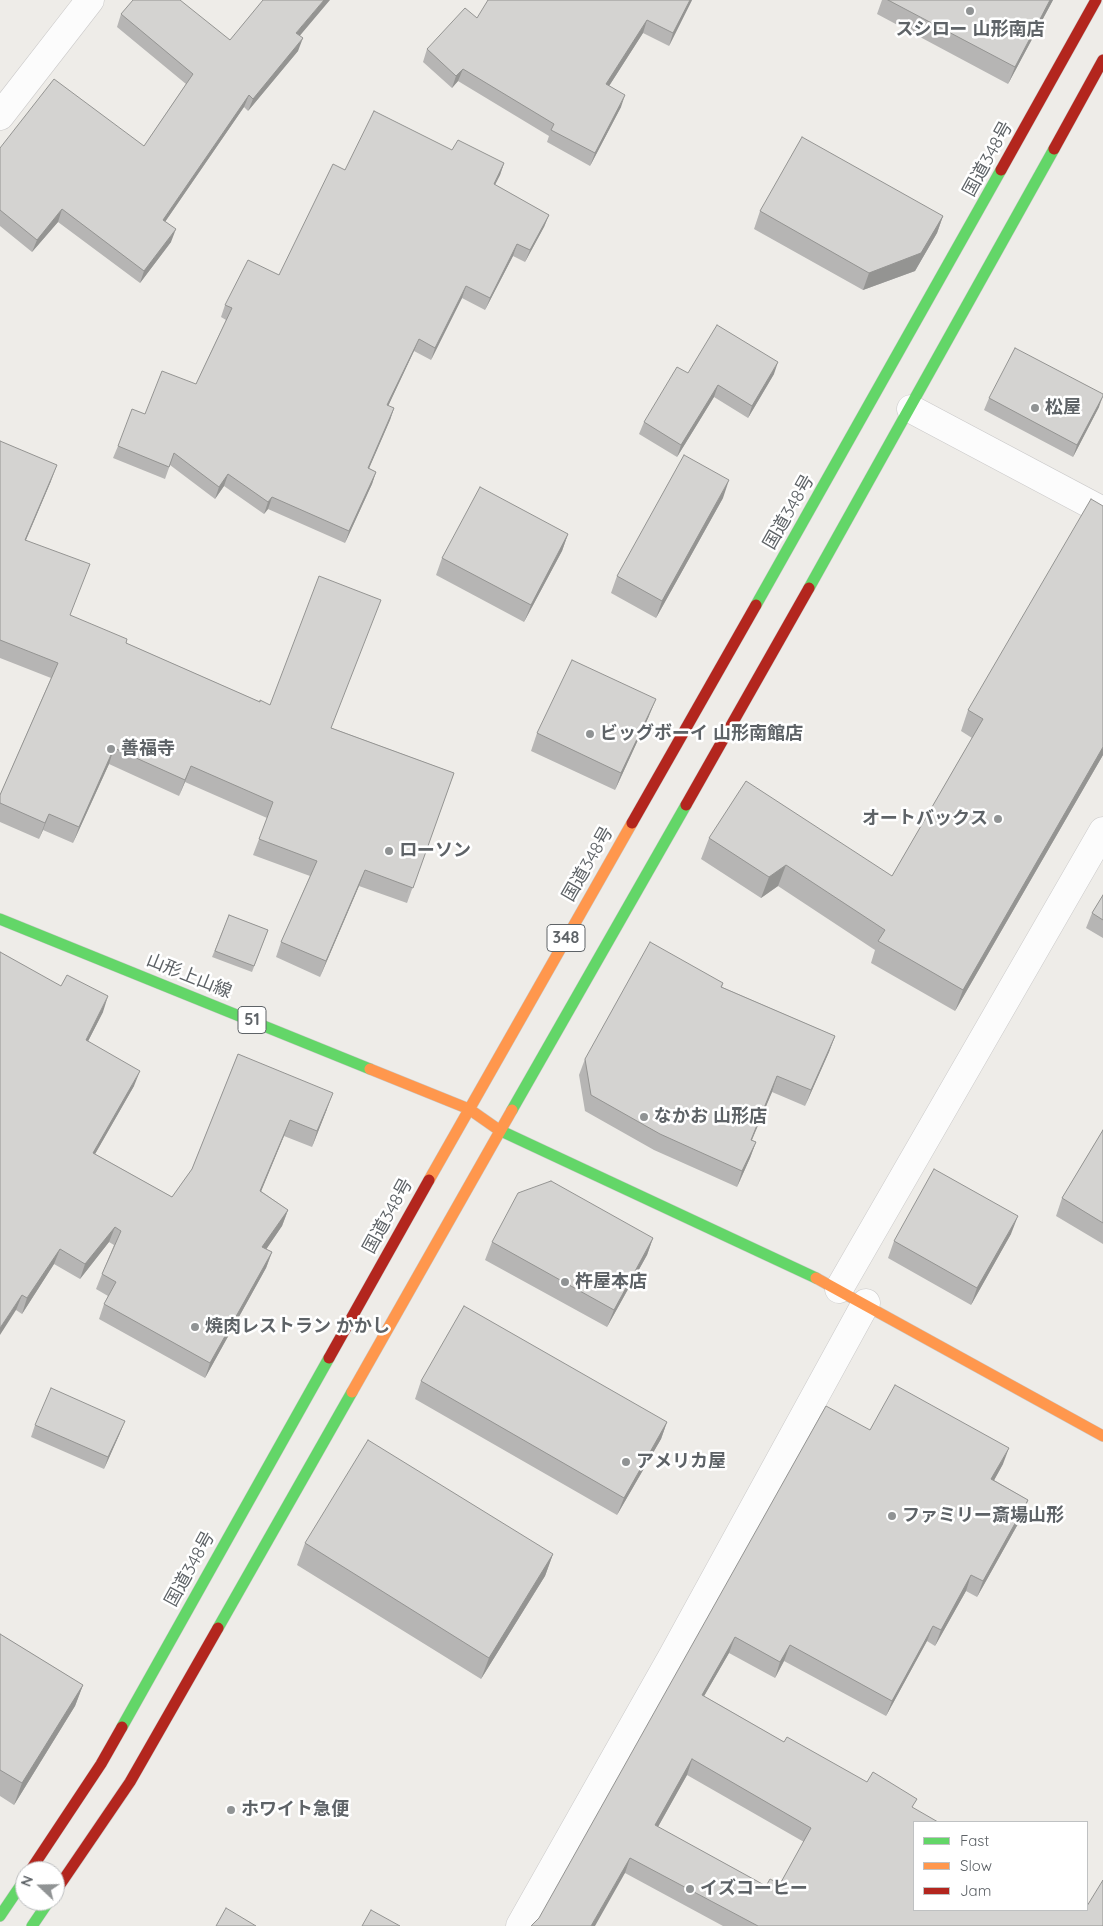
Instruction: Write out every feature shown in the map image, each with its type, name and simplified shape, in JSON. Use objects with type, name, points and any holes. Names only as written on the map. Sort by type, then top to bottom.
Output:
[{"type":"main road","name":"国道348号","points":[[37,1861],[101,1764],[469,1108],[884,382],[1096,0]]},
{"type":"main road","name":"348","points":[[65,1877],[130,1782],[499,1130],[911,409],[1103,60]]},
{"type":"main road","name":"山形上山線","points":[[0,919],[469,1108],[499,1130],[839,1289],[1103,1436]]},
{"type":"main road","points":[[0,1916],[15,1894]]},
{"type":"main road","points":[[32,1926],[42,1911]]},
{"type":"street","points":[[0,116],[90,0]]},
{"type":"street","points":[[911,409],[1103,511]]},
{"type":"street","points":[[839,1289],[1103,831]]},
{"type":"street","points":[[520,1926],[672,1657],[866,1303]]},
{"type":"building","points":[[133,0],[180,0],[230,40],[263,0],[324,0],[296,33],[303,38],[253,99],[249,95],[163,220],[176,229],[144,271],[62,209],[37,240],[0,210],[0,148],[54,79],[144,146],[193,74],[121,14]]},
{"type":"building","points":[[488,0],[690,0],[673,33],[647,20],[606,84],[625,95],[595,153],[551,130],[554,124],[463,69],[456,76],[427,49],[465,8],[477,18]]},
{"type":"building","points":[[888,0],[1050,0],[1015,67]]},
{"type":"building","points":[[374,111],[452,150],[458,140],[504,163],[494,184],[549,215],[530,250],[517,244],[490,298],[466,286],[435,348],[419,339],[387,405],[394,408],[368,468],[376,472],[349,531],[272,497],[268,502],[228,474],[219,487],[174,453],[169,467],[118,446],[132,409],[145,414],[162,371],[196,384],[232,308],[225,305],[248,260],[279,275],[333,164],[345,170]]},
{"type":"building","points":[[802,137],[943,216],[921,253],[869,273],[760,211]]},
{"type":"building","points":[[717,325],[778,362],[752,406],[718,385],[681,445],[644,422],[677,367],[688,373]]},
{"type":"building","points":[[1015,348],[1103,394],[1077,445],[989,398]]},
{"type":"building","points":[[0,441],[57,465],[25,540],[90,564],[70,615],[127,639],[126,643],[260,702],[260,700],[270,705],[319,576],[381,600],[331,728],[454,773],[413,888],[365,870],[326,961],[281,942],[317,861],[259,839],[273,802],[191,766],[185,780],[114,748],[79,827],[49,814],[45,823],[0,803],[0,795],[58,663],[0,640]]},
{"type":"building","points":[[684,455],[729,480],[662,601],[617,576]]},
{"type":"building","points":[[480,487],[568,534],[531,605],[442,558]]},
{"type":"building","name":"オートバックス","points":[[1091,499],[1103,506],[1103,747],[963,990],[878,941],[885,930],[786,865],[769,877],[709,838],[746,781],[892,876],[983,719],[968,710]]},
{"type":"building","name":"ビッグボーイ 山形南館店","points":[[572,660],[656,699],[621,773],[537,733]]},
{"type":"building","points":[[1103,895],[1103,920],[1092,913]]},
{"type":"building","points":[[229,915],[268,930],[254,966],[215,951]]},
{"type":"building","points":[[650,942],[723,983],[721,987],[835,1036],[811,1090],[777,1076],[751,1140],[756,1142],[742,1171],[660,1134],[591,1095],[585,1059]]},
{"type":"building","points":[[0,952],[61,986],[67,975],[108,996],[86,1040],[140,1071],[93,1153],[172,1197],[192,1169],[238,1054],[333,1093],[317,1131],[290,1120],[260,1191],[288,1210],[262,1247],[272,1252],[210,1363],[104,1304],[116,1282],[102,1274],[121,1231],[115,1227],[85,1264],[60,1249],[27,1298],[22,1295],[0,1328]]},
{"type":"building","points":[[1103,1130],[1103,1223],[1062,1198]]},
{"type":"building","points":[[934,1169],[1018,1216],[977,1288],[894,1241]]},
{"type":"building","points":[[551,1181],[653,1238],[614,1310],[492,1242],[518,1193]]},
{"type":"building","points":[[464,1306],[667,1422],[624,1498],[421,1381]]},
{"type":"building","points":[[895,1385],[1009,1448],[991,1479],[1028,1500],[983,1581],[971,1575],[941,1630],[933,1626],[892,1701],[790,1645],[780,1662],[735,1637],[702,1695],[784,1742],[787,1737],[867,1782],[873,1772],[917,1799],[912,1807],[936,1821],[913,1821],[913,1911],[1088,1911],[1088,1904],[1103,1880],[1103,1926],[758,1926],[630,1858],[591,1926],[531,1926],[539,1918],[826,1406],[870,1430]],"holes":[[[692,1759],[811,1828],[780,1884],[770,1879],[766,1886],[655,1825]]]},
{"type":"building","points":[[51,1388],[125,1421],[108,1457],[35,1425]]},
{"type":"building","points":[[368,1440],[553,1554],[489,1658],[305,1543]]},
{"type":"building","points":[[0,1634],[83,1685],[22,1783],[0,1770]]},
{"type":"building","points":[[226,1908],[256,1926],[216,1926]]},
{"type":"building","points":[[371,1910],[400,1926],[362,1926]]},
{"type":"traffic: fast","points":[[809,588],[1054,149]]},
{"type":"traffic: fast","points":[[756,605],[1001,170]]},
{"type":"traffic: fast","points":[[512,1110],[686,805]]},
{"type":"traffic: fast","points":[[0,919],[370,1069]]},
{"type":"traffic: fast","points":[[499,1130],[816,1278]]},
{"type":"traffic: fast","points":[[122,1727],[329,1358]]},
{"type":"traffic: fast","points":[[218,1628],[352,1392]]},
{"type":"traffic: fast","points":[[0,1916],[15,1894]]},
{"type":"traffic: fast","points":[[32,1926],[42,1911]]},
{"type":"traffic: slow","points":[[429,1180],[632,823]]},
{"type":"traffic: slow","points":[[370,1069],[469,1109],[499,1130]]},
{"type":"traffic: slow","points":[[352,1392],[512,1110]]},
{"type":"traffic: slow","points":[[816,1278],[1103,1436]]},
{"type":"traffic: jam","points":[[1001,170],[1096,0]]},
{"type":"traffic: jam","points":[[1054,149],[1103,60]]},
{"type":"traffic: jam","points":[[686,805],[809,588]]},
{"type":"traffic: jam","points":[[632,823],[756,605]]},
{"type":"traffic: jam","points":[[329,1358],[429,1180]]},
{"type":"traffic: jam","points":[[65,1877],[130,1782],[218,1628]]},
{"type":"traffic: jam","points":[[37,1861],[101,1764],[122,1727]]},
{"type":"place","name":"スシロー 山形南店","points":[[970,11]]},
{"type":"place","name":"松屋","points":[[1035,408]]},
{"type":"place","name":"ビッグボーイ 山形南館店","points":[[590,734]]},
{"type":"place","name":"善福寺","points":[[111,749]]},
{"type":"place","name":"オートバックス","points":[[998,819]]},
{"type":"place","name":"ローソン","points":[[389,851]]},
{"type":"place","name":"なかお 山形店","points":[[644,1117]]},
{"type":"place","name":"杵屋本店","points":[[565,1282]]},
{"type":"place","name":"焼肉レストラン かかし","points":[[195,1327]]},
{"type":"place","name":"アメリカ屋","points":[[626,1462]]},
{"type":"place","name":"ファミリー斎場山形","points":[[892,1516]]},
{"type":"place","name":"ホワイト急便","points":[[231,1810]]},
{"type":"place","name":"イズコーヒー","points":[[690,1889]]}]
